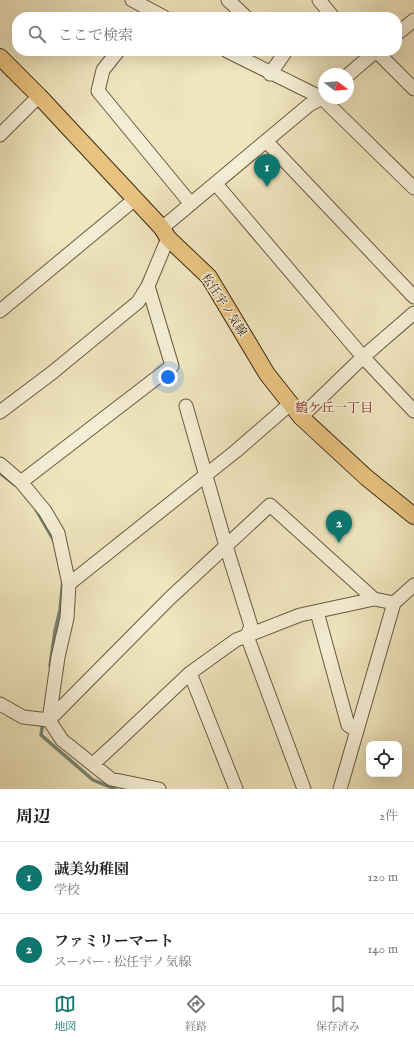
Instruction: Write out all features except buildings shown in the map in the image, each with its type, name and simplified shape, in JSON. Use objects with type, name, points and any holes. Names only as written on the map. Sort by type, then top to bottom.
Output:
[{"type":"main road","name":"松任宇ノ気線","points":[[0,57],[39,96],[165,233],[209,277],[267,374],[301,417],[367,478],[414,516]]},
{"type":"street","points":[[132,0],[146,12]]},
{"type":"street","points":[[228,0],[241,12]]},
{"type":"street","points":[[319,0],[329,12]]},
{"type":"street","points":[[402,30],[414,20]]},
{"type":"street","points":[[114,56],[103,70],[98,91],[191,204]]},
{"type":"street","points":[[236,56],[270,74],[318,96]]},
{"type":"street","points":[[270,74],[283,56]]},
{"type":"street","points":[[354,69],[367,56]]},
{"type":"street","points":[[374,56],[414,90]]},
{"type":"street","points":[[0,135],[39,96]]},
{"type":"street","points":[[0,412],[53,372],[138,302],[148,286],[165,233],[191,204],[309,105],[318,100]]},
{"type":"street","points":[[329,104],[414,188]]},
{"type":"street","points":[[266,141],[414,297]]},
{"type":"street","points":[[216,184],[363,357],[414,412]]},
{"type":"street","points":[[0,311],[135,199]]},
{"type":"street","points":[[21,482],[172,366],[148,286]]},
{"type":"street","points":[[301,417],[363,357],[414,313]]},
{"type":"street","points":[[69,584],[205,475],[290,404]]},
{"type":"street","points":[[186,406],[205,475],[251,626],[247,636],[304,789]]},
{"type":"street","points":[[0,464],[21,482],[45,511],[58,533],[69,584],[67,618],[44,720]]},
{"type":"street","points":[[44,720],[169,599],[270,505],[374,599]]},
{"type":"street","points":[[340,789],[394,604],[414,585]]},
{"type":"street","points":[[93,764],[190,673],[236,640],[300,615],[374,599],[394,604]]},
{"type":"street","points":[[317,612],[348,725],[357,731]]},
{"type":"street","points":[[190,673],[236,789]]},
{"type":"street","points":[[0,704],[23,718],[44,720],[62,740],[78,754],[93,764],[111,784],[159,789]]},
{"type":"waterway","points":[[0,473],[15,485]]},
{"type":"waterway","points":[[35,508],[54,541]]},
{"type":"waterway","points":[[50,666],[55,631],[60,610],[63,579]]},
{"type":"waterway","points":[[43,721],[41,735],[93,780],[115,789]]},
{"type":"place","name":"誠美幼稚園","points":[[267,187]]},
{"type":"place","name":"ファミリーマート","points":[[339,543]]},
{"type":"district","name":"鶴ケ丘一丁目","points":[[334,408]]}]
